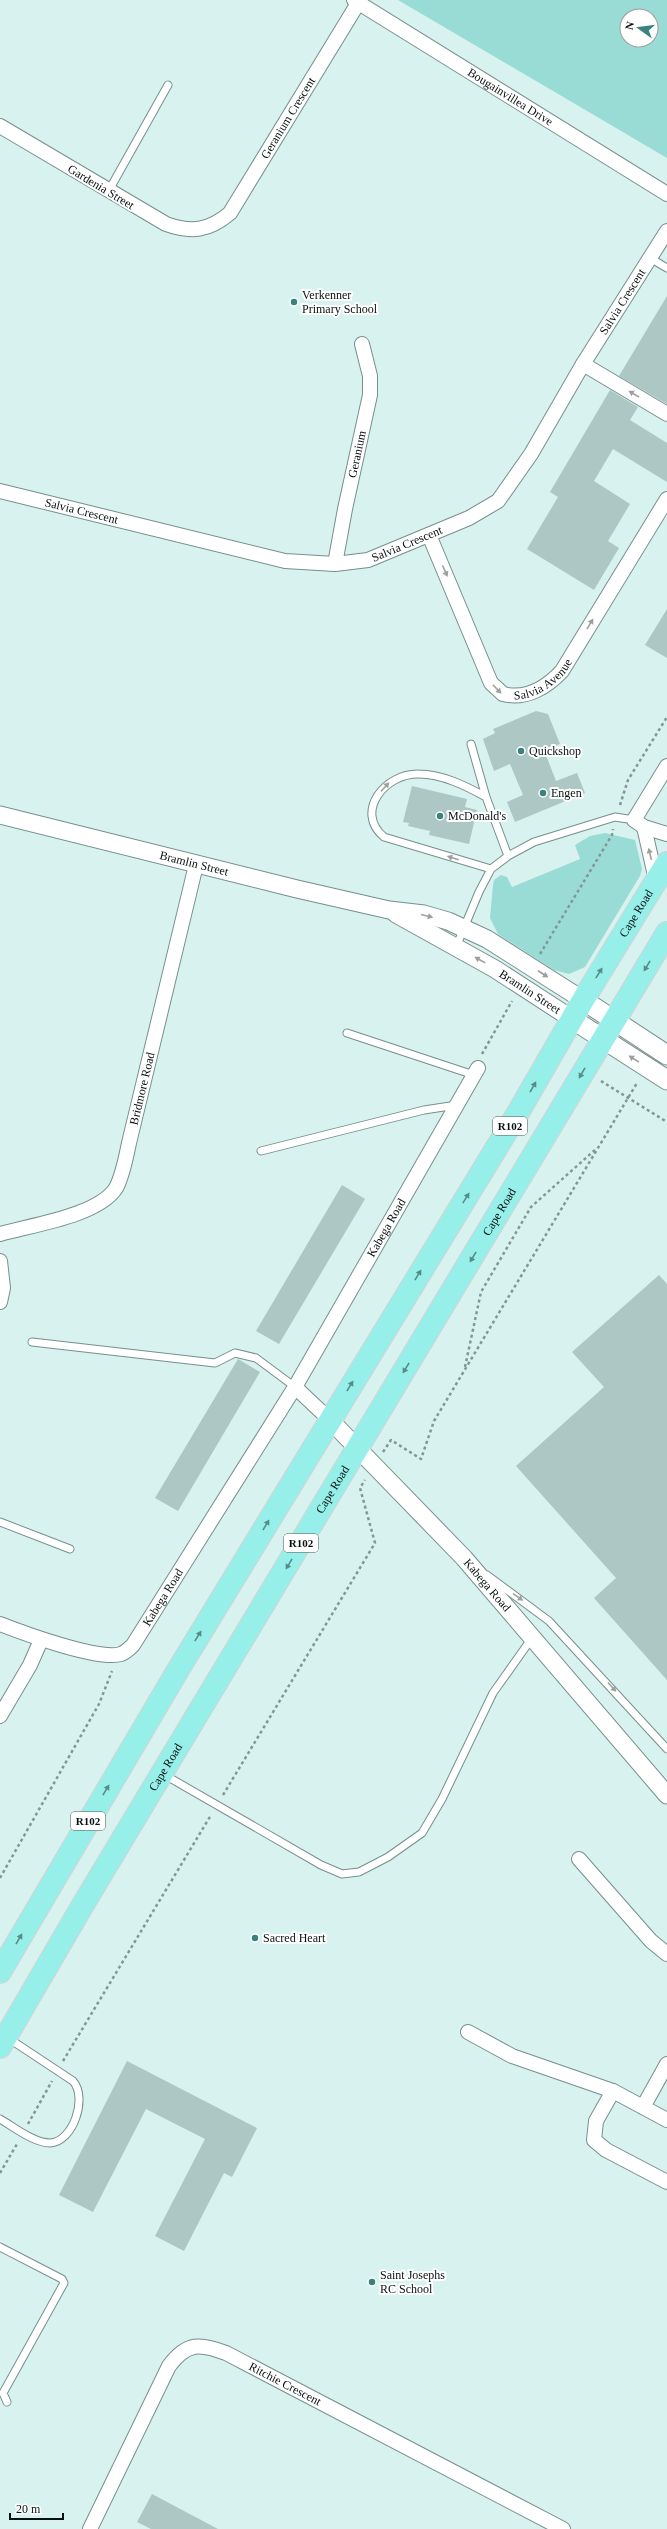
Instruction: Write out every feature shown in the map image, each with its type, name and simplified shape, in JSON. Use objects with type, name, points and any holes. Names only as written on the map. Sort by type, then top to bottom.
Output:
[{"type":"main road","name":"Cape Road","points":[[0,1972],[178,1670],[519,1111],[583,1000],[662,872]]},
{"type":"main road","name":"Cape Road","points":[[3,2042],[162,1774],[667,933]]},
{"type":"main road","name":"Bramlin Street","points":[[583,1000],[608,1030],[646,1067],[667,1080]]},
{"type":"main road","name":"Bramlin Street","points":[[572,1019],[608,1030],[667,1055]]},
{"type":"street","name":"Bougainvillea Drive","points":[[357,1],[667,194]]},
{"type":"street","name":"Geranium Crescent","points":[[209,228],[230,213],[357,1]]},
{"type":"street","name":"Gardenia Street","points":[[0,126],[108,192],[166,224],[188,231],[209,228]]},
{"type":"street","name":"Salvia Crescent","points":[[0,491],[285,561],[336,564],[368,560],[487,510],[498,501],[531,454],[583,364],[662,263],[667,231]]},
{"type":"street","name":"Geranium","points":[[336,564],[345,509],[370,395],[370,376],[362,344]]},
{"type":"street","points":[[583,364],[667,414]]},
{"type":"street","name":"Salvia Avenue","points":[[430,535],[491,683],[503,694],[522,695],[544,687],[562,671],[667,499]]},
{"type":"street","points":[[639,824],[667,766]]},
{"type":"street","name":"Bramlin Street","points":[[0,815],[196,865],[389,910],[424,914],[464,928],[487,939],[583,1000]]},
{"type":"street","points":[[639,824],[667,834]]},
{"type":"street","points":[[639,824],[662,872]]},
{"type":"street","name":"Bridmore Road","points":[[0,1234],[81,1212],[102,1203],[116,1187],[138,1107],[196,865]]},
{"type":"street","name":"Bramlin Street","points":[[389,910],[456,947],[572,1019]]},
{"type":"street","name":"Kabega Road","points":[[118,1654],[134,1645],[295,1387],[476,1071]]},
{"type":"street","points":[[0,1260],[3,1288],[0,1302]]},
{"type":"street","name":"Kabega Road","points":[[295,1387],[359,1447],[464,1558],[667,1795]]},
{"type":"street","points":[[0,1624],[41,1640],[105,1654],[118,1654]]},
{"type":"street","points":[[0,1716],[30,1665],[41,1640]]},
{"type":"street","points":[[580,1859],[651,1941],[667,1954]]},
{"type":"street","points":[[468,2032],[512,2056],[613,2091],[667,2120]]},
{"type":"street","points":[[643,2107],[667,2064]]},
{"type":"street","points":[[613,2091],[594,2129],[593,2136],[597,2145],[667,2182]]},
{"type":"street","name":"Ritchie Crescent","points":[[90,2529],[169,2366],[181,2352],[193,2346],[206,2345],[226,2353],[563,2529]]},
{"type":"lane","points":[[108,192],[168,85]]},
{"type":"lane","points":[[471,744],[486,796],[508,856]]},
{"type":"lane","points":[[486,796],[463,785],[433,775],[407,774],[392,780],[383,786],[375,801],[373,821],[376,830],[384,837],[491,869]]},
{"type":"lane","points":[[456,947],[491,869],[508,856],[534,842],[615,817],[639,824]]},
{"type":"lane","points":[[347,1033],[476,1071]]},
{"type":"lane","points":[[261,1151],[424,1110],[457,1104]]},
{"type":"lane","points":[[32,1342],[215,1363],[235,1353],[256,1358],[295,1387]]},
{"type":"lane","points":[[0,1522],[70,1549]]},
{"type":"lane","points":[[464,1558],[549,1621],[667,1750]]},
{"type":"lane","points":[[162,1774],[334,1871],[348,1874],[371,1867],[410,1843],[422,1833],[431,1820],[494,1693],[532,1638]]},
{"type":"lane","points":[[0,2119],[43,2142],[52,2143],[58,2141],[71,2128],[80,2106],[79,2092],[73,2081],[58,2070],[3,2042]]},
{"type":"lane","points":[[0,2247],[62,2279],[64,2283],[3,2393],[7,2402]]},
{"type":"path","points":[[532,967],[612,835],[615,817],[628,780],[667,717]]},
{"type":"path","points":[[476,1071],[481,1056],[520,986]]},
{"type":"path","points":[[0,2173],[58,2070],[375,1543],[360,1488],[391,1440],[421,1459],[434,1421],[646,1067]]},
{"type":"path","points":[[584,1070],[667,1122]]},
{"type":"path","points":[[464,1370],[482,1292],[532,1207],[599,1146]]},
{"type":"path","points":[[0,1878],[99,1704],[118,1654]]},
{"type":"shaded area","points":[[398,0],[667,0],[667,158]]},
{"type":"shaded area","points":[[605,833],[635,840],[642,869],[640,876],[585,967],[569,974],[554,970],[498,934],[490,918],[494,880],[501,875],[507,877],[512,887],[580,859],[575,845],[590,836]]},
{"type":"building","points":[[667,296],[667,404],[619,376]]},
{"type":"building","points":[[610,390],[638,407],[630,420],[667,443],[667,482],[613,449],[594,481],[630,504],[608,541],[619,548],[594,590],[527,549],[558,497],[550,492]]},
{"type":"building","points":[[667,609],[667,658],[645,645]]},
{"type":"building","points":[[536,711],[548,714],[560,744],[544,750],[556,781],[577,773],[585,793],[515,822],[507,802],[523,795],[510,764],[494,771],[483,739],[495,733],[493,729]]},
{"type":"building","name":"McDonald's","points":[[412,786],[467,799],[465,807],[477,810],[469,844],[429,835],[430,831],[408,826],[409,823],[403,822]]},
{"type":"building","points":[[342,1185],[365,1199],[279,1344],[256,1331]]},
{"type":"building","points":[[659,1275],[667,1284],[667,1680],[594,1598],[616,1578],[516,1466],[604,1387],[572,1352]]},
{"type":"building","points":[[238,1359],[260,1372],[178,1511],[155,1498]]},
{"type":"building","points":[[127,2061],[257,2128],[232,2177],[224,2173],[184,2251],[155,2236],[205,2139],[146,2109],[93,2212],[59,2195]]},
{"type":"building","points":[[152,2494],[218,2529],[151,2529],[137,2522]]},
{"type":"place","name":"Verkenner Primary School","points":[[294,302]]},
{"type":"place","name":"Quickshop","points":[[521,751]]},
{"type":"place","name":"Engen","points":[[543,793]]},
{"type":"place","name":"McDonald's","points":[[440,816]]},
{"type":"place","name":"Sacred Heart","points":[[255,1938]]},
{"type":"place","name":"Saint Josephs RC School","points":[[372,2282]]}]
